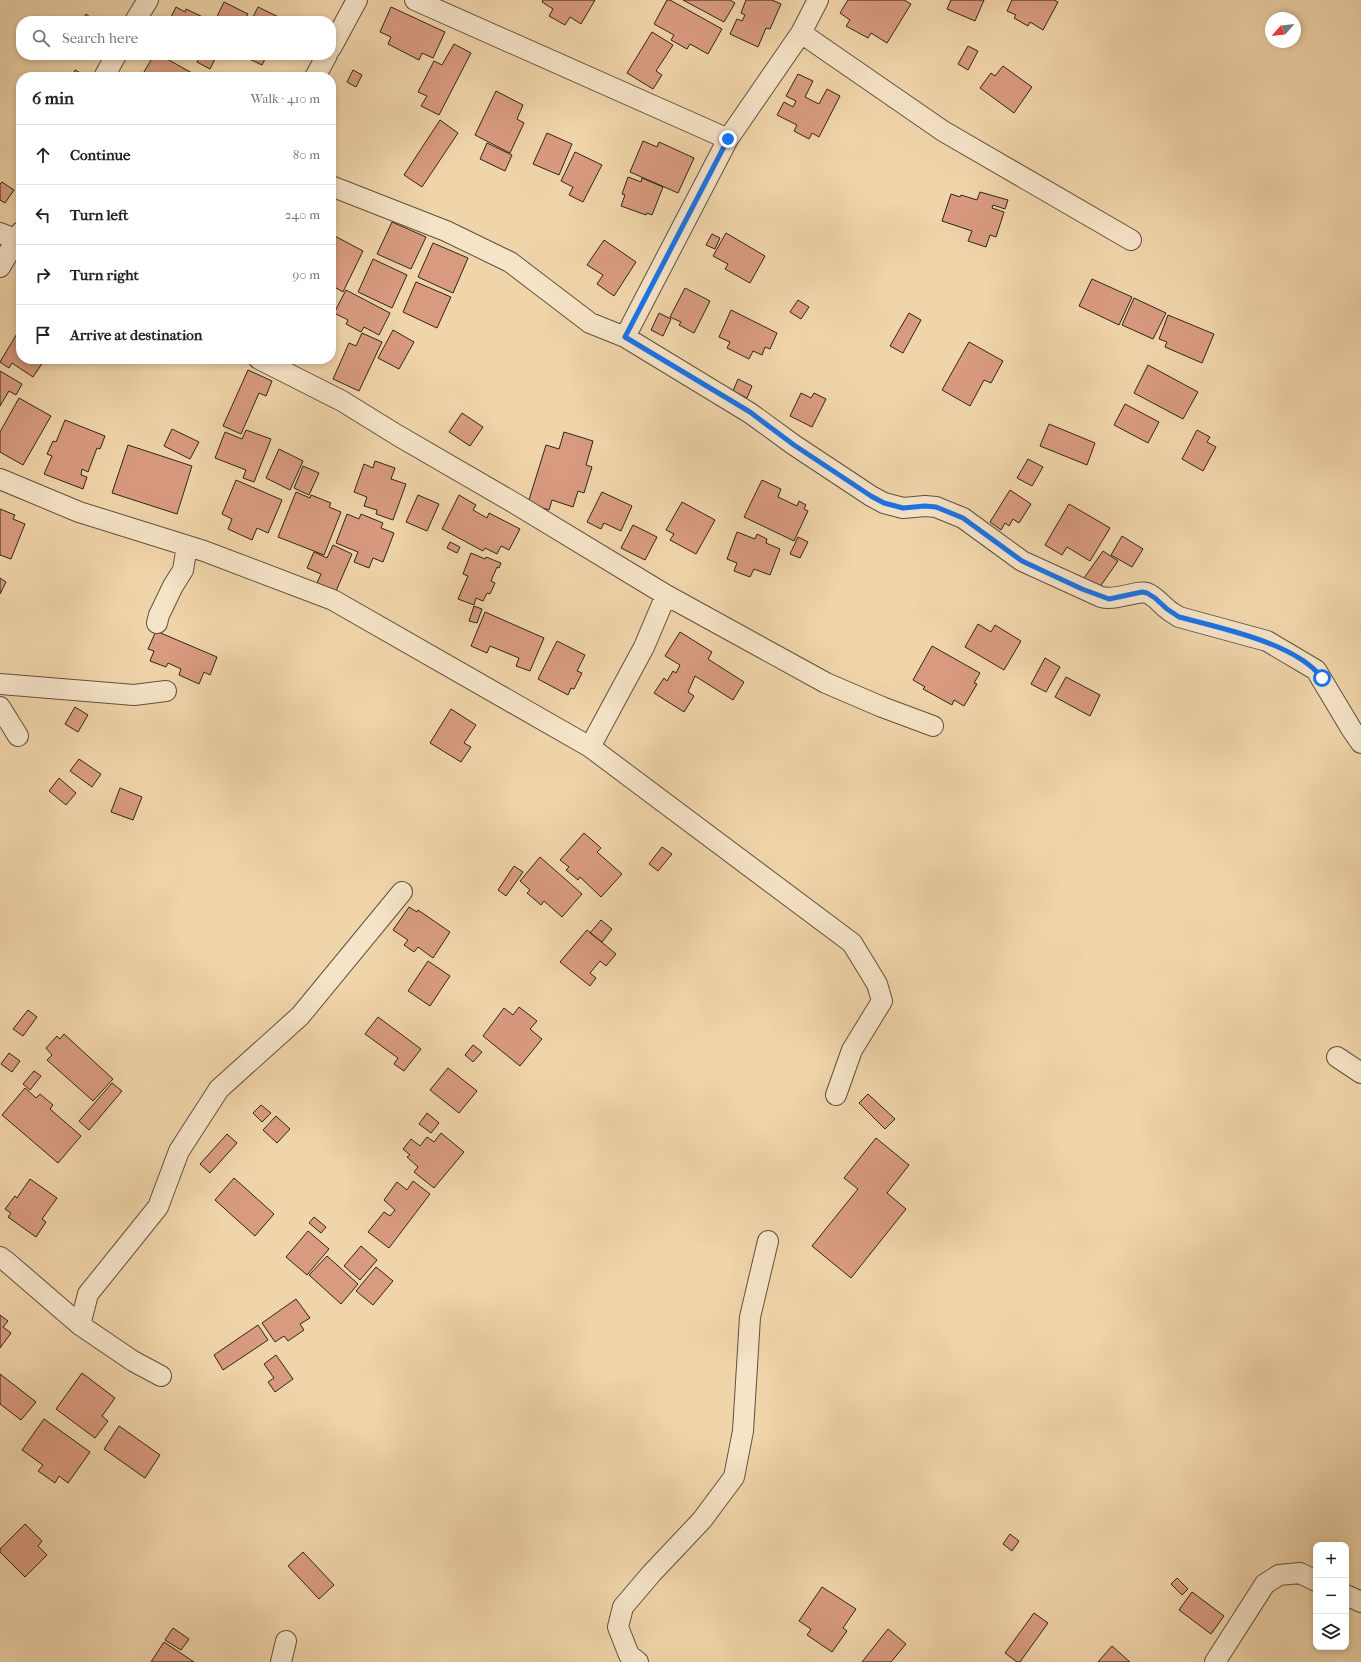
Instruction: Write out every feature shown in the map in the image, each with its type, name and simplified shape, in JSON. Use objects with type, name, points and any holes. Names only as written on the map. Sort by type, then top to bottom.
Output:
[{"type":"street","points":[[138,16],[148,0]]},
{"type":"street","points":[[336,39],[357,0]]},
{"type":"street","points":[[415,0],[728,139]]},
{"type":"street","points":[[625,337],[728,139],[801,33],[818,0]]},
{"type":"street","points":[[801,33],[942,130],[1130,240]]},
{"type":"street","points":[[107,72],[113,60]]},
{"type":"street","points":[[318,72],[324,60]]},
{"type":"street","points":[[336,188],[446,231],[510,262],[590,323],[625,337],[750,412],[794,445],[884,503],[903,508],[925,506],[936,507],[963,518],[1022,561],[1082,589],[1109,599],[1142,592],[1147,593],[1179,617],[1267,641],[1316,670],[1361,743]]},
{"type":"street","points":[[0,267],[15,236]]},
{"type":"street","points":[[269,364],[342,401],[666,595],[826,683],[934,726]]},
{"type":"street","points":[[0,479],[79,512],[187,546],[333,600],[590,747],[852,943],[877,984],[882,1001],[852,1050],[836,1095]]},
{"type":"street","points":[[157,623],[159,615],[170,592],[183,570],[187,546]]},
{"type":"street","points":[[590,747],[644,647],[666,595]]},
{"type":"street","points":[[0,684],[134,695],[166,691]]},
{"type":"street","points":[[0,707],[18,736]]},
{"type":"street","points":[[80,1325],[88,1294],[158,1207],[179,1151],[219,1089],[300,1016],[402,892]]},
{"type":"street","points":[[1337,1057],[1361,1073]]},
{"type":"street","points":[[638,1662],[629,1655],[618,1627],[623,1607],[651,1574],[702,1520],[734,1477],[743,1431],[750,1317],[768,1240]]},
{"type":"street","points":[[0,1257],[80,1325],[133,1361],[161,1376]]},
{"type":"street","points":[[1215,1662],[1265,1584],[1279,1575],[1300,1573],[1313,1580]]},
{"type":"street","points":[[1349,1596],[1361,1602]]},
{"type":"street","points":[[281,1662],[286,1641]]},
{"type":"building","points":[[543,0],[595,0],[581,24],[570,17],[565,25],[549,16],[553,9],[542,2]]},
{"type":"building","points":[[667,0],[670,0],[722,29],[708,54],[690,44],[687,49],[671,40],[674,35],[654,24]]},
{"type":"building","points":[[683,0],[730,0],[735,3],[724,22]]},
{"type":"building","points":[[746,0],[772,0],[781,4],[770,29],[766,28],[758,47],[730,34],[737,19],[742,21],[745,15],[741,13]]},
{"type":"building","points":[[848,0],[904,0],[911,4],[887,43],[871,33],[868,38],[846,26],[850,20],[840,13]]},
{"type":"building","points":[[951,0],[984,0],[975,21],[947,9]]},
{"type":"building","points":[[1012,0],[1054,0],[1058,2],[1043,30],[1030,22],[1028,26],[1014,18],[1016,15],[1007,11]]},
{"type":"building","points":[[224,2],[248,14],[247,16],[217,16]]},
{"type":"building","points":[[176,7],[185,12],[186,9],[201,16],[172,16]]},
{"type":"building","points":[[258,7],[277,16],[254,16]]},
{"type":"building","points":[[391,7],[445,32],[433,58],[422,53],[419,60],[388,44],[391,37],[380,32]]},
{"type":"building","points":[[652,32],[673,45],[656,71],[662,75],[653,89],[627,73]]},
{"type":"building","points":[[454,44],[471,53],[439,115],[421,106],[427,96],[418,92],[434,61],[442,65]]},
{"type":"building","points":[[968,46],[978,51],[968,70],[958,64]]},
{"type":"building","points":[[151,60],[169,60],[190,72],[144,72]]},
{"type":"building","points":[[198,60],[214,60],[210,69],[197,62]]},
{"type":"building","points":[[252,60],[264,60],[262,65]]},
{"type":"building","points":[[1003,66],[1032,87],[1014,113],[980,88],[991,73],[995,76]]},
{"type":"building","points":[[353,70],[362,75],[356,87],[347,82]]},
{"type":"building","points":[[798,74],[813,81],[805,97],[819,104],[827,89],[840,96],[819,137],[812,133],[809,139],[794,131],[797,125],[777,115],[784,102],[793,107],[796,101],[786,96]]},
{"type":"building","points":[[496,91],[523,105],[517,119],[524,123],[510,153],[475,135]]},
{"type":"building","points":[[440,120],[458,133],[422,187],[404,175]]},
{"type":"building","points":[[547,133],[572,144],[559,175],[533,164]]},
{"type":"building","points":[[643,141],[657,147],[659,142],[694,158],[678,193],[630,172]]},
{"type":"building","points":[[487,143],[512,155],[505,171],[480,159]]},
{"type":"building","points":[[575,152],[602,165],[583,202],[569,195],[573,187],[561,181]]},
{"type":"building","points":[[628,177],[641,182],[642,178],[663,187],[652,215],[647,213],[646,215],[621,206],[625,195],[622,194]]},
{"type":"building","points":[[2,182],[14,190],[5,203],[0,200],[0,184]]},
{"type":"building","points":[[980,192],[1008,200],[1005,209],[993,205],[992,208],[1004,212],[996,237],[990,235],[986,247],[968,241],[972,231],[942,221],[951,194],[960,197],[961,195],[977,200]]},
{"type":"building","points":[[392,222],[426,237],[411,269],[377,254]]},
{"type":"building","points":[[726,233],[765,256],[750,283],[725,269],[728,264],[713,256]]},
{"type":"building","points":[[712,234],[720,238],[715,249],[706,245]]},
{"type":"building","points":[[336,237],[363,251],[343,292],[336,288]]},
{"type":"building","points":[[604,240],[636,262],[614,296],[597,284],[603,275],[587,265]]},
{"type":"building","points":[[433,243],[468,258],[453,293],[418,277]]},
{"type":"building","points":[[373,259],[407,275],[392,308],[358,292]]},
{"type":"building","points":[[1092,279],[1132,297],[1119,325],[1079,306]]},
{"type":"building","points":[[416,282],[451,297],[437,328],[403,312]]},
{"type":"building","points":[[685,288],[710,301],[694,333],[679,325],[681,322],[670,317]]},
{"type":"building","points":[[346,290],[390,313],[379,335],[364,327],[361,332],[346,324],[348,320],[336,314],[336,309]]},
{"type":"building","points":[[1134,298],[1166,313],[1153,339],[1122,325]]},
{"type":"building","points":[[798,300],[809,307],[801,319],[790,312]]},
{"type":"building","points":[[731,310],[777,333],[770,349],[765,347],[762,355],[753,351],[749,359],[727,348],[730,342],[719,337]]},
{"type":"building","points":[[659,313],[671,319],[663,336],[651,330]]},
{"type":"building","points":[[909,313],[921,320],[903,353],[890,346]]},
{"type":"building","points":[[1168,315],[1214,334],[1202,363],[1165,347],[1167,342],[1159,339]]},
{"type":"building","points":[[393,330],[414,342],[399,369],[378,358]]},
{"type":"building","points":[[362,333],[382,342],[359,391],[333,379],[349,343],[356,346]]},
{"type":"building","points":[[16,335],[16,364],[42,364],[33,377],[12,363],[9,368],[0,362]]},
{"type":"building","points":[[969,342],[1003,361],[991,383],[984,380],[970,406],[942,390]]},
{"type":"building","points":[[1148,365],[1198,392],[1183,419],[1134,393]]},
{"type":"building","points":[[248,370],[272,381],[266,396],[259,393],[241,434],[223,426]]},
{"type":"building","points":[[0,371],[22,384],[16,395],[9,391],[0,406]]},
{"type":"building","points":[[738,379],[752,386],[747,398],[733,391]]},
{"type":"building","points":[[801,393],[811,398],[814,393],[826,399],[812,427],[790,416]]},
{"type":"building","points":[[19,398],[51,416],[23,465],[0,452],[0,432]]},
{"type":"building","points":[[1125,404],[1159,422],[1148,443],[1114,425]]},
{"type":"building","points":[[462,413],[483,427],[470,446],[449,432]]},
{"type":"building","points":[[65,420],[105,436],[100,449],[97,448],[88,472],[82,469],[81,475],[87,477],[83,489],[44,474],[52,456],[47,454],[53,441],[56,442]]},
{"type":"building","points":[[1049,424],[1095,443],[1087,465],[1040,446]]},
{"type":"building","points":[[172,429],[199,442],[190,459],[164,446]]},
{"type":"building","points":[[246,430],[271,439],[254,482],[243,478],[246,470],[215,458],[225,432],[242,439]]},
{"type":"building","points":[[1197,430],[1210,437],[1207,442],[1216,447],[1203,471],[1182,459]]},
{"type":"building","points":[[564,432],[593,441],[586,465],[592,467],[584,493],[578,491],[573,507],[552,500],[549,510],[528,503],[546,445],[559,449]]},
{"type":"building","points":[[128,445],[192,466],[177,514],[112,493]]},
{"type":"building","points":[[279,449],[303,461],[290,490],[266,478]]},
{"type":"building","points":[[1028,459],[1043,467],[1032,486],[1017,478]]},
{"type":"building","points":[[375,461],[395,468],[391,479],[406,484],[393,520],[376,514],[377,510],[364,506],[367,497],[354,492],[364,464],[373,468]]},
{"type":"building","points":[[303,466],[319,473],[309,495],[294,488]]},
{"type":"building","points":[[236,480],[282,500],[268,533],[257,528],[252,540],[228,529],[232,519],[222,514]]},
{"type":"building","points":[[762,480],[781,489],[778,497],[797,506],[799,501],[806,505],[804,509],[808,511],[794,541],[744,517]]},
{"type":"building","points":[[1010,490],[1031,504],[1019,523],[1013,519],[1009,526],[1005,523],[1001,530],[990,522]]},
{"type":"building","points":[[296,492],[310,498],[311,495],[331,503],[329,507],[341,512],[324,555],[278,537]]},
{"type":"building","points":[[602,492],[632,506],[621,531],[604,523],[601,529],[587,522]]},
{"type":"building","points":[[418,495],[439,504],[427,531],[406,522]]},
{"type":"building","points":[[459,495],[476,505],[473,510],[487,518],[489,513],[520,529],[509,550],[501,546],[497,554],[485,548],[483,551],[442,529]]},
{"type":"building","points":[[682,502],[715,520],[696,554],[670,540],[674,534],[666,530]]},
{"type":"building","points":[[1069,504],[1110,528],[1090,561],[1067,547],[1062,555],[1045,545]]},
{"type":"building","points":[[0,509],[15,515],[13,519],[25,524],[11,559],[0,555]]},
{"type":"building","points":[[347,514],[359,519],[361,514],[383,523],[381,528],[394,533],[383,562],[373,558],[369,568],[354,562],[358,552],[336,543]]},
{"type":"building","points":[[633,525],[657,537],[645,560],[621,548]]},
{"type":"building","points":[[737,532],[755,539],[757,534],[767,539],[766,543],[780,549],[770,575],[754,569],[750,577],[734,571],[737,563],[727,559]]},
{"type":"building","points":[[1122,536],[1143,549],[1132,567],[1111,555]]},
{"type":"building","points":[[798,537],[808,542],[800,558],[790,554]]},
{"type":"building","points":[[450,542],[460,547],[457,553],[447,548]]},
{"type":"building","points":[[333,545],[352,554],[336,591],[317,583],[321,574],[307,568],[314,552],[327,558]]},
{"type":"building","points":[[1103,551],[1118,561],[1097,591],[1082,581]]},
{"type":"building","points":[[471,553],[485,559],[486,557],[501,563],[499,568],[497,567],[491,581],[495,583],[490,594],[487,593],[483,601],[476,598],[474,605],[458,599],[468,576],[463,574]]},
{"type":"building","points":[[0,578],[6,582],[0,594]]},
{"type":"building","points":[[474,606],[482,609],[477,623],[469,621]]},
{"type":"building","points":[[485,612],[544,638],[530,671],[516,666],[519,658],[490,646],[487,653],[471,646]]},
{"type":"building","points":[[978,624],[991,632],[995,625],[1021,641],[1004,670],[965,647]]},
{"type":"building","points":[[156,631],[217,657],[210,675],[204,672],[199,684],[179,675],[181,669],[168,663],[166,667],[150,661],[154,651],[148,649]]},
{"type":"building","points":[[680,632],[712,652],[708,659],[744,682],[733,700],[695,676],[688,692],[694,696],[684,712],[654,693],[664,678],[667,681],[673,671],[676,673],[680,665],[665,656]]},
{"type":"building","points":[[557,641],[585,655],[577,671],[582,673],[574,689],[571,688],[568,695],[538,679]]},
{"type":"building","points":[[932,646],[980,673],[974,683],[977,684],[964,706],[954,700],[952,705],[923,689],[925,687],[913,680]]},
{"type":"building","points":[[1045,658],[1060,667],[1046,692],[1031,684]]},
{"type":"building","points":[[1066,677],[1100,695],[1090,716],[1055,697]]},
{"type":"building","points":[[75,707],[88,715],[78,732],[65,724]]},
{"type":"building","points":[[451,709],[476,725],[464,743],[471,747],[461,762],[430,743]]},
{"type":"building","points":[[79,759],[101,774],[92,787],[70,771]]},
{"type":"building","points":[[59,778],[76,793],[66,805],[49,791]]},
{"type":"building","points":[[120,788],[142,797],[133,820],[111,812]]},
{"type":"building","points":[[584,833],[601,848],[597,852],[622,874],[601,897],[580,877],[578,880],[566,870],[569,867],[560,860]]},
{"type":"building","points":[[662,847],[672,854],[658,871],[649,864]]},
{"type":"building","points":[[540,857],[582,894],[562,917],[544,901],[541,905],[527,893],[530,890],[520,881]]},
{"type":"building","points":[[514,866],[523,872],[506,896],[498,890]]},
{"type":"building","points":[[409,907],[417,912],[418,910],[450,932],[433,958],[418,947],[414,952],[404,945],[408,940],[393,930]]},
{"type":"building","points":[[601,920],[612,929],[602,942],[590,933]]},
{"type":"building","points":[[587,930],[616,954],[606,966],[600,961],[590,973],[596,978],[590,986],[560,962]]},
{"type":"building","points":[[428,961],[450,976],[430,1006],[408,991]]},
{"type":"building","points":[[519,1007],[537,1021],[530,1029],[542,1039],[520,1066],[483,1036],[504,1008],[513,1015]]},
{"type":"building","points":[[28,1010],[37,1017],[23,1036],[13,1029]]},
{"type":"building","points":[[378,1017],[421,1049],[404,1071],[394,1064],[398,1058],[365,1034]]},
{"type":"building","points":[[64,1034],[113,1079],[93,1101],[47,1060],[52,1055],[46,1048],[57,1036],[60,1039]]},
{"type":"building","points":[[473,1045],[482,1052],[473,1062],[465,1055]]},
{"type":"building","points":[[9,1053],[20,1061],[12,1072],[1,1064]]},
{"type":"building","points":[[448,1068],[477,1091],[459,1113],[430,1090]]},
{"type":"building","points":[[34,1071],[41,1076],[30,1090],[23,1084]]},
{"type":"building","points":[[112,1083],[122,1091],[89,1130],[79,1121]]},
{"type":"building","points":[[25,1088],[36,1098],[40,1094],[53,1105],[50,1109],[81,1136],[58,1163],[2,1115]]},
{"type":"building","points":[[868,1094],[895,1119],[885,1129],[859,1103]]},
{"type":"building","points":[[261,1105],[271,1113],[262,1122],[253,1113]]},
{"type":"building","points":[[427,1113],[439,1123],[431,1133],[419,1124]]},
{"type":"building","points":[[276,1116],[290,1129],[277,1143],[263,1130]]},
{"type":"building","points":[[441,1133],[464,1152],[434,1188],[414,1172],[418,1167],[407,1157],[410,1155],[403,1149],[411,1139],[420,1146],[427,1137],[434,1142]]},
{"type":"building","points":[[227,1134],[237,1143],[210,1173],[200,1164]]},
{"type":"building","points":[[876,1138],[909,1165],[887,1193],[906,1209],[851,1278],[812,1246],[858,1189],[844,1178]]},
{"type":"building","points":[[234,1178],[274,1214],[255,1236],[215,1200]]},
{"type":"building","points":[[30,1179],[57,1198],[42,1219],[46,1222],[36,1237],[8,1217],[11,1213],[5,1209],[15,1196],[17,1198]]},
{"type":"building","points":[[413,1181],[430,1194],[389,1248],[368,1232],[384,1212],[390,1216],[395,1210],[384,1200],[397,1182],[407,1190]]},
{"type":"building","points":[[314,1217],[326,1227],[321,1233],[309,1223]]},
{"type":"building","points":[[308,1231],[329,1249],[307,1275],[286,1257]]},
{"type":"building","points":[[361,1246],[377,1260],[360,1280],[344,1266]]},
{"type":"building","points":[[327,1256],[358,1284],[341,1304],[309,1275]]},
{"type":"building","points":[[376,1267],[393,1281],[373,1305],[356,1291]]},
{"type":"building","points":[[296,1299],[310,1318],[300,1324],[304,1330],[288,1341],[284,1336],[275,1342],[262,1323]]},
{"type":"building","points":[[0,1315],[8,1321],[3,1327],[11,1333],[0,1348]]},
{"type":"building","points":[[258,1325],[268,1340],[223,1370],[214,1355]]},
{"type":"building","points":[[276,1355],[293,1379],[275,1392],[268,1382],[274,1378],[264,1364]]},
{"type":"building","points":[[82,1373],[115,1398],[102,1416],[108,1421],[95,1438],[56,1409]]},
{"type":"building","points":[[0,1374],[36,1402],[21,1420],[0,1404]]},
{"type":"building","points":[[44,1419],[90,1452],[68,1483],[59,1476],[55,1483],[38,1471],[43,1465],[22,1450]]},
{"type":"building","points":[[119,1426],[160,1455],[145,1478],[104,1449]]},
{"type":"building","points":[[25,1524],[42,1541],[38,1546],[47,1555],[25,1577],[0,1552],[0,1549]]},
{"type":"building","points":[[1010,1534],[1019,1541],[1012,1551],[1003,1544]]},
{"type":"building","points":[[303,1552],[334,1585],[319,1599],[288,1566]]},
{"type":"building","points":[[1177,1578],[1188,1589],[1182,1595],[1171,1584]]},
{"type":"building","points":[[822,1587],[856,1609],[843,1628],[847,1631],[832,1652],[807,1635],[811,1629],[799,1621]]},
{"type":"building","points":[[1192,1592],[1224,1616],[1211,1634],[1179,1610]]},
{"type":"building","points":[[1034,1613],[1048,1623],[1020,1662],[1017,1662],[1005,1653]]},
{"type":"building","points":[[173,1628],[189,1639],[181,1650],[165,1640]]},
{"type":"building","points":[[888,1629],[906,1644],[891,1662],[862,1662]]},
{"type":"building","points":[[164,1642],[194,1662],[151,1662]]},
{"type":"building","points":[[1112,1646],[1130,1662],[1098,1662]]},
{"type":"route","points":[[728,139],[625,337],[750,412],[794,445],[884,503],[903,508],[925,506],[936,507],[963,518],[1022,561],[1082,589],[1109,599],[1142,592],[1147,593],[1179,617],[1267,641],[1303,661],[1316,670],[1322,678]]}]
